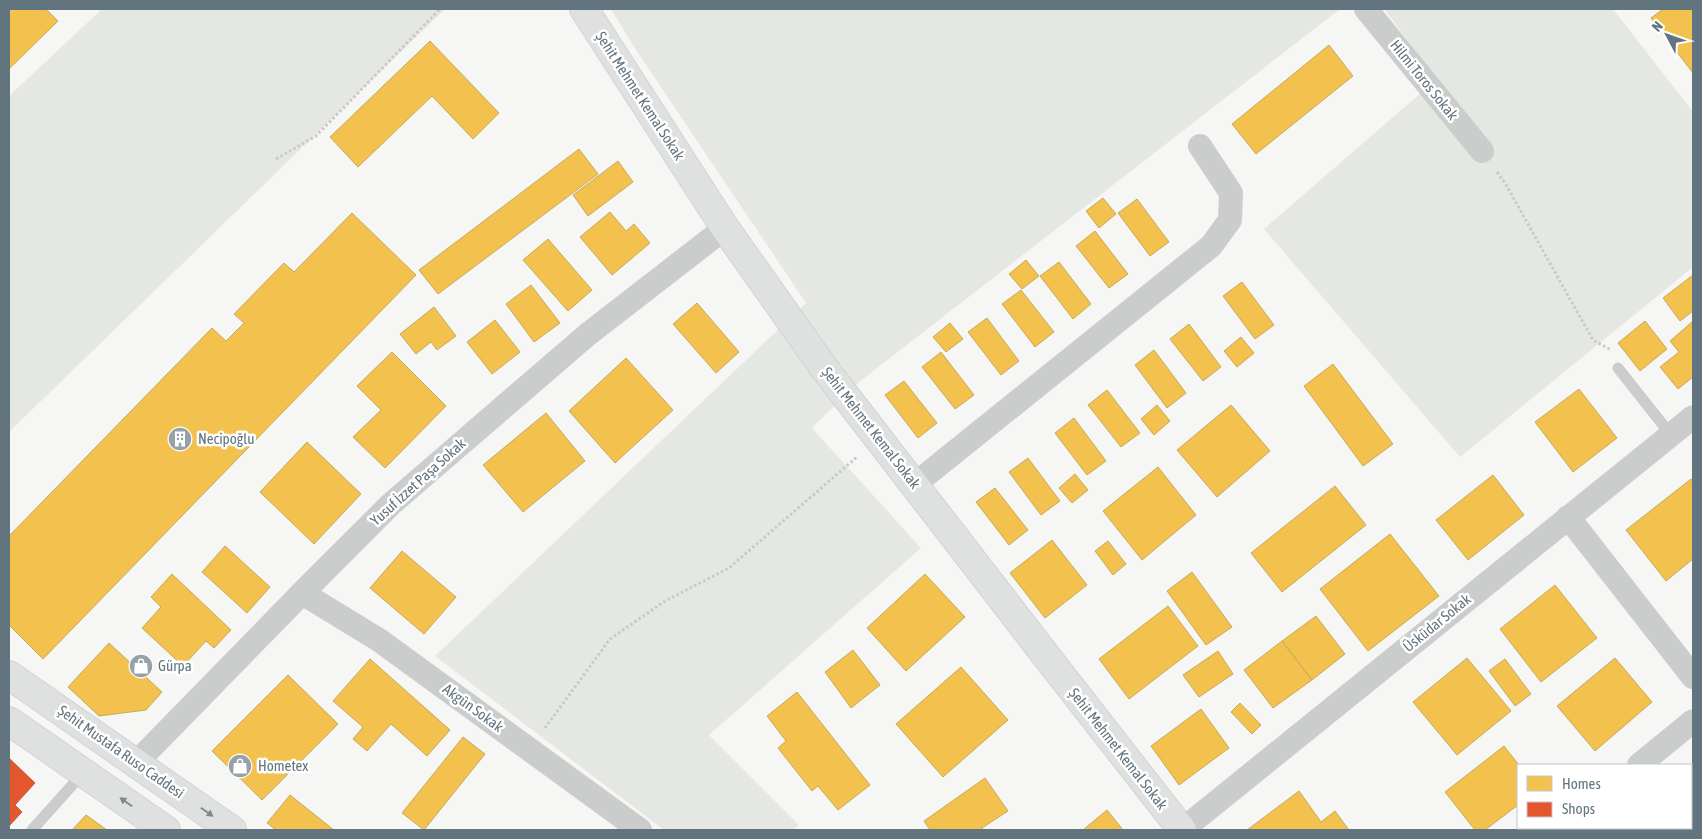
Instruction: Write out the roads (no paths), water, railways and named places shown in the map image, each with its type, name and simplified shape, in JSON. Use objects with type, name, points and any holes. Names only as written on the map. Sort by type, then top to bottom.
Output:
[{"type":"street","name":"Şehit Mehmet Kemal Sokak","points":[[584,9],[725,228],[824,368],[1182,830]]},
{"type":"street","name":"Hilmi Toros Sokak","points":[[1366,9],[1482,151]]},
{"type":"street","points":[[915,484],[1211,246],[1230,220],[1231,194],[1200,146]]},
{"type":"street","name":"Yusuf İzzet Paşa Sokak","points":[[136,763],[398,497],[587,335],[725,228]]},
{"type":"street","name":"Üsküdar Sokak","points":[[1182,830],[1693,417]]},
{"type":"street","points":[[1568,517],[1693,677]]},
{"type":"street","name":"Akgün Sokak","points":[[302,593],[379,640],[640,830]]},
{"type":"street","name":"Şehit Mustafa Ruso Caddesi","points":[[9,675],[232,830]]},
{"type":"street","points":[[9,721],[166,830]]},
{"type":"street","points":[[1640,764],[1693,721]]},
{"type":"lane","points":[[1618,368],[1671,435]]},
{"type":"lane","points":[[32,830],[83,773]]},
{"type":"place","name":"Necipoğlu","points":[[180,439]]},
{"type":"place","name":"Gürpa","points":[[141,666]]},
{"type":"place","name":"Hometex","points":[[240,766]]}]
